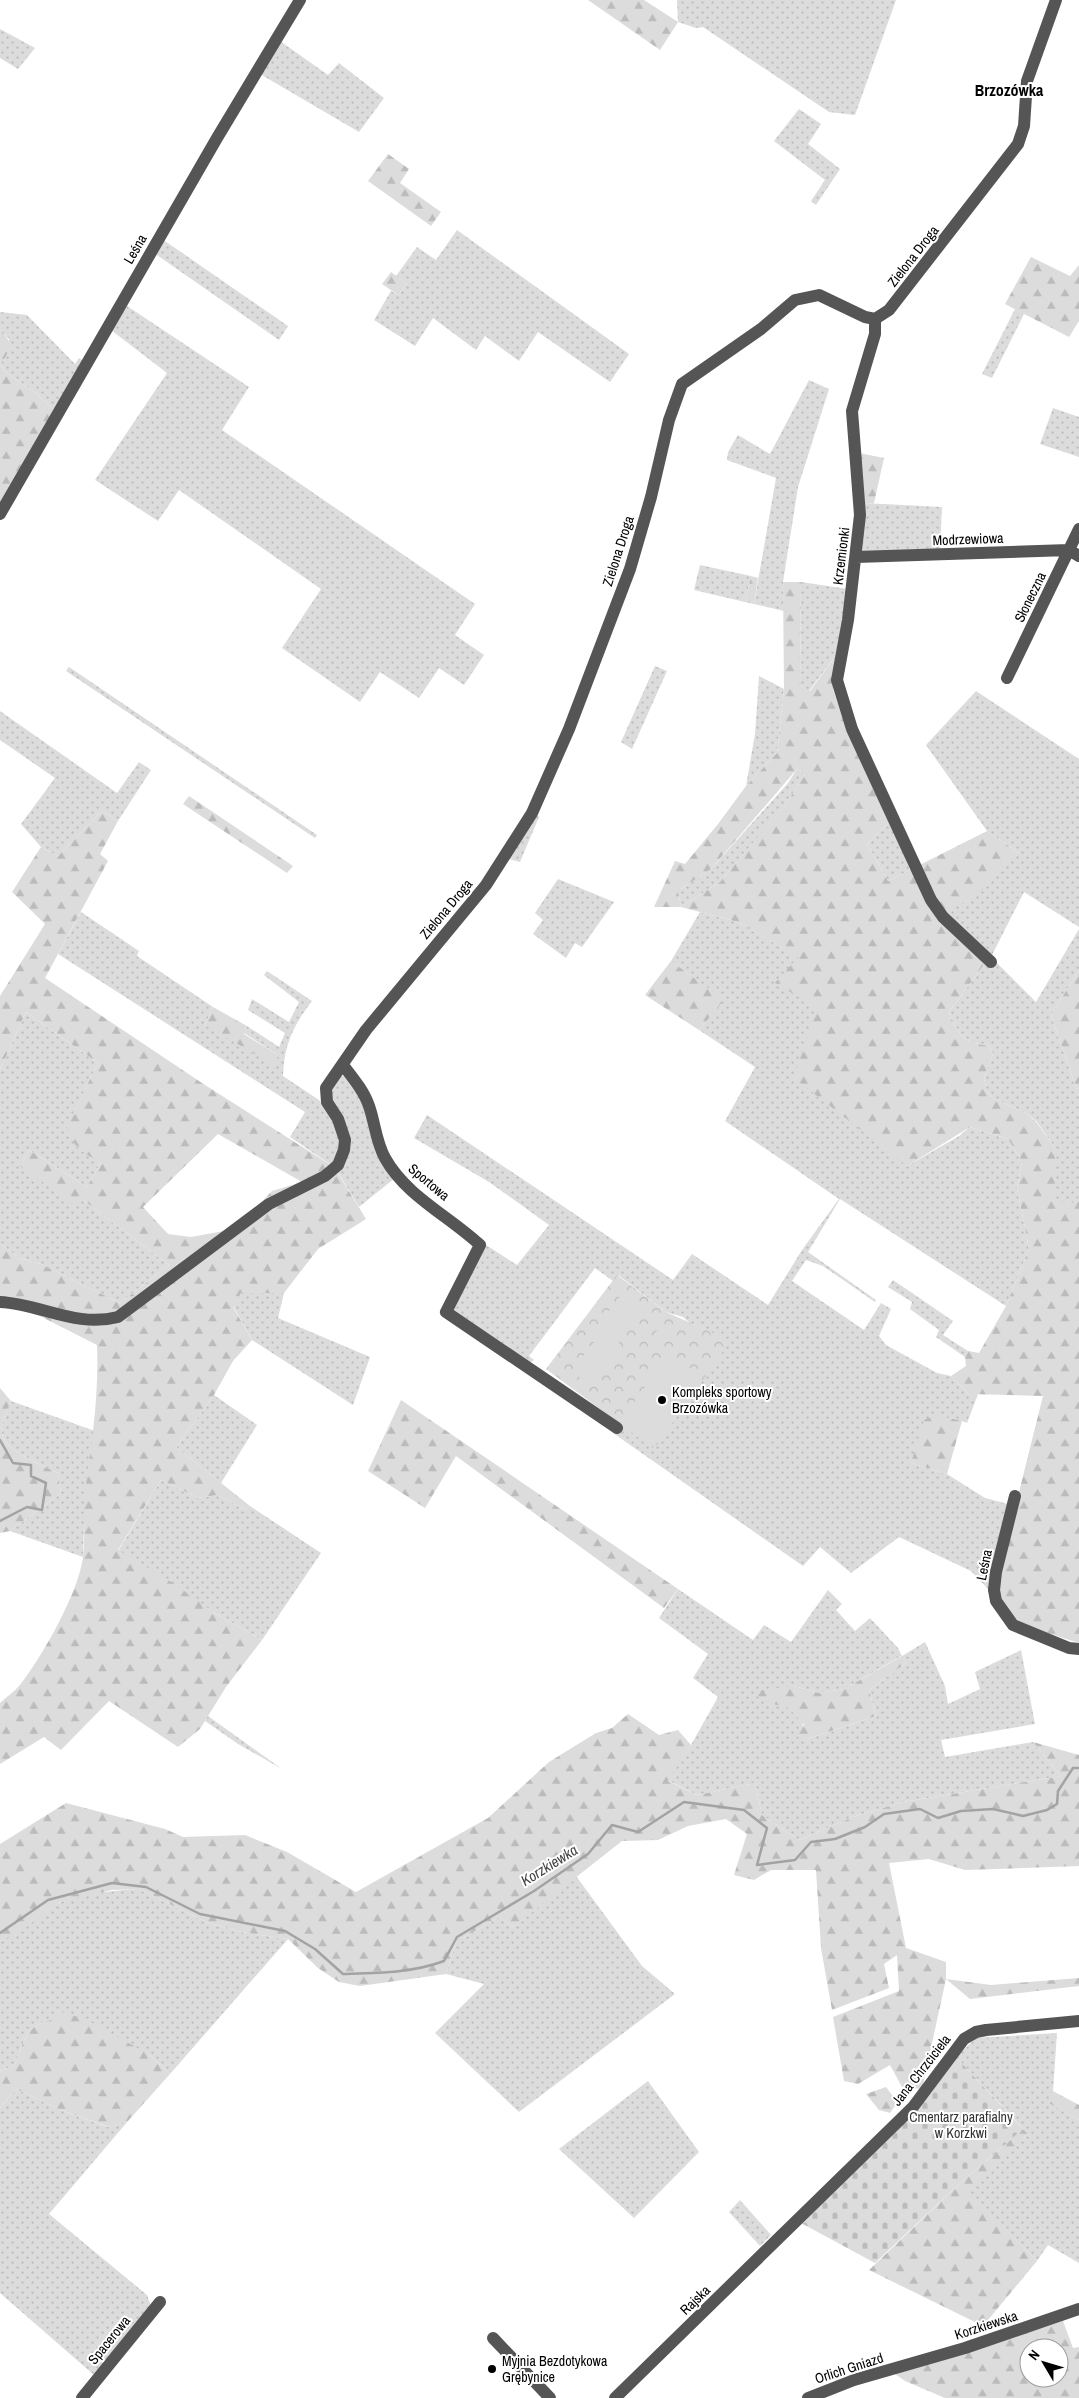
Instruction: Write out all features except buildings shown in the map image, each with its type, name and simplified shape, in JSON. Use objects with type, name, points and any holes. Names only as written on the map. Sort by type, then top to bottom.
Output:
[{"type":"street","name":"Leśna","points":[[0,514],[217,138],[300,0]]},
{"type":"street","name":"Zielona Droga","points":[[0,1302],[92,1321],[118,1317],[269,1204],[325,1176],[338,1165],[344,1150],[345,1140],[338,1119],[327,1102],[326,1088],[366,1030],[486,884],[532,813],[569,729],[630,569],[669,420],[682,384],[761,329],[795,300],[819,295],[865,317],[875,319],[889,310],[1018,144],[1024,126],[1027,81],[1056,0]]},
{"type":"street","name":"Krzemionki","points":[[875,319],[875,334],[852,411],[860,515],[848,620],[837,680],[852,729],[931,900],[943,917],[991,962]]},
{"type":"street","name":"Słoneczna","points":[[1007,678],[1074,553],[1079,528]]},
{"type":"street","name":"Modrzewiowa","points":[[856,557],[1074,553]]},
{"type":"street","name":"Sportowa","points":[[343,1065],[361,1088],[369,1105],[378,1143],[395,1173],[409,1189],[461,1227],[480,1245],[446,1312],[617,1428]]},
{"type":"street","name":"Leśna","points":[[1015,1496],[996,1572],[994,1590],[996,1601],[1014,1625],[1069,1648],[1079,1649]]},
{"type":"street","name":"Jana Chrzciciela","points":[[795,2222],[913,2107],[964,2039],[976,2032],[986,2030],[1079,2021]]},
{"type":"street","name":"Rajska","points":[[616,2398],[795,2222]]},
{"type":"street","name":"Spacerowa","points":[[82,2398],[160,2302]]},
{"type":"street","name":"Korzkiewska","points":[[901,2367],[1079,2310]]},
{"type":"street","points":[[494,2338],[550,2398]]},
{"type":"street","name":"Orlich Gniazd","points":[[808,2398],[854,2380],[901,2367]]},
{"type":"green space","points":[[588,0],[644,0],[678,22],[660,50]]},
{"type":"green space","points":[[677,0],[896,0],[855,115],[829,112],[703,27],[696,28],[678,22]]},
{"type":"green space","points":[[0,29],[35,48],[18,69],[0,58]]},
{"type":"green space","points":[[280,41],[328,75],[339,63],[384,98],[359,132],[260,74]]},
{"type":"green space","points":[[799,109],[821,124],[808,144],[840,169],[816,205],[811,201],[825,180],[774,141]]},
{"type":"green space","points":[[388,154],[409,169],[400,183],[441,212],[431,226],[368,181]]},
{"type":"green space","points":[[457,230],[629,354],[610,382],[538,332],[519,361],[485,336],[476,350],[433,318],[415,346],[374,320],[391,291],[398,295],[407,284],[396,276],[417,247],[436,260]]},
{"type":"green space","points":[[162,239],[288,326],[279,340],[154,253]]},
{"type":"green space","points":[[1031,257],[1070,276],[1079,265],[1079,321],[1069,337],[1005,304]]},
{"type":"green space","points":[[391,272],[407,284],[398,295],[382,284]]},
{"type":"green space","points":[[127,306],[249,387],[222,430],[475,604],[455,635],[484,655],[464,685],[439,668],[419,698],[380,672],[360,702],[282,648],[321,589],[179,490],[158,521],[95,480],[167,373],[111,330]]},
{"type":"green space","points":[[1015,309],[1024,314],[992,378],[982,374]]},
{"type":"green space","points":[[0,312],[27,315],[75,364],[79,358],[85,362],[56,412],[37,394],[4,371],[1,364],[9,339],[0,329]]},
{"type":"green space","points":[[0,329],[10,346],[1,364],[4,371],[37,394],[56,412],[0,508]]},
{"type":"green space","points":[[809,380],[829,389],[798,487],[783,582],[784,611],[754,604],[776,478],[727,460],[728,452],[738,435],[770,454]]},
{"type":"green space","points":[[1053,408],[1079,417],[1079,457],[1040,444]]},
{"type":"green space","points":[[859,453],[884,458],[874,503],[864,503]]},
{"type":"green space","points":[[864,503],[942,507],[940,550],[860,554]]},
{"type":"green space","points":[[700,565],[751,576],[745,602],[694,590]]},
{"type":"green space","points":[[751,576],[758,578],[754,604],[745,602]]},
{"type":"green space","points":[[783,582],[801,582],[800,686],[810,691],[840,650],[833,689],[842,717],[890,821],[867,844],[888,881],[987,831],[1019,853],[976,896],[937,917],[986,962],[949,1012],[956,1027],[963,1036],[973,1042],[989,1046],[993,1054],[984,1078],[987,1092],[993,1098],[1027,1114],[1037,1123],[1055,1148],[1055,1201],[1076,1203],[1079,1197],[1079,1643],[1026,1626],[1012,1617],[997,1597],[999,1572],[1043,1396],[969,1394],[951,1376],[966,1366],[965,1357],[968,1351],[979,1353],[1006,1306],[1029,1249],[1017,1188],[1022,1161],[1008,1139],[970,1127],[907,1166],[794,1078],[816,1007],[775,983],[798,957],[738,922],[681,907],[654,907],[675,861],[685,864],[746,786],[777,753],[784,689]],"holes":[[[797,769],[805,775],[784,806],[720,882],[681,907],[678,891],[711,869]]]},
{"type":"green space","points":[[801,582],[848,589],[840,650],[809,691],[800,686]]},
{"type":"green space","points":[[655,666],[667,671],[632,749],[621,742]]},
{"type":"green space","points":[[69,667],[317,835],[315,838],[66,671]]},
{"type":"green space","points":[[759,676],[784,689],[777,753],[746,786],[755,734]]},
{"type":"green space","points":[[976,691],[1079,759],[1079,927],[1024,892],[991,957],[1036,1002],[1079,929],[1079,970],[1051,1015],[1079,1096],[1079,1197],[1076,1203],[1055,1202],[1055,1148],[1037,1122],[1027,1114],[993,1098],[987,1092],[984,1078],[993,1054],[989,1046],[973,1042],[963,1036],[956,1027],[949,1012],[986,962],[937,917],[1019,853],[987,831],[926,745]]},
{"type":"green space","points":[[0,711],[117,793],[139,762],[151,770],[118,821],[102,811],[58,856],[41,847],[21,824],[55,778],[0,740]]},
{"type":"green space","points":[[797,769],[805,775],[782,809],[720,882],[681,907],[678,891],[711,869],[788,783]]},
{"type":"green space","points":[[189,796],[293,866],[287,873],[183,804]]},
{"type":"green space","points":[[102,811],[118,821],[100,854],[108,861],[45,978],[205,1085],[334,1167],[366,1219],[318,1249],[284,1293],[241,1293],[233,1307],[252,1340],[233,1361],[214,1395],[176,1447],[250,1506],[246,1510],[217,1495],[198,1498],[161,1480],[118,1550],[173,1583],[213,1612],[262,1640],[226,1687],[200,1729],[178,1747],[109,1701],[61,1750],[44,1737],[0,1764],[0,1703],[20,1685],[39,1658],[67,1606],[80,1572],[84,1549],[84,1500],[97,1382],[97,1345],[42,1317],[0,1301],[0,1243],[19,1258],[41,1264],[120,1303],[169,1265],[83,1200],[76,1206],[20,1166],[29,1150],[87,1187],[101,1162],[89,1156],[75,1144],[71,1139],[67,1126],[98,1063],[26,1012],[0,1070],[0,996],[45,924],[12,892],[41,847],[58,856]],"holes":[[[218,1134],[302,1182],[272,1191],[243,1221],[224,1231],[191,1237],[168,1234],[143,1207]]]},
{"type":"green space","points":[[535,813],[539,817],[520,862],[509,859]]},
{"type":"green space","points":[[890,821],[910,870],[888,881],[867,844]]},
{"type":"green space","points":[[558,879],[614,902],[582,947],[575,943],[566,958],[533,934],[543,920],[535,913]]},
{"type":"green space","points":[[81,912],[139,951],[137,956],[213,1007],[205,1025],[278,1055],[244,1033],[247,1026],[279,1047],[285,1033],[248,1010],[252,999],[289,1022],[299,1002],[264,975],[267,971],[312,1001],[291,1036],[285,1055],[283,1076],[319,1100],[333,1117],[341,1147],[334,1167],[290,1137],[305,1112],[58,954]]},
{"type":"green space","points":[[700,912],[738,922],[799,957],[816,1007],[907,1166],[959,1136],[970,1127],[1008,1139],[1022,1161],[1017,1188],[1029,1249],[1006,1306],[840,1199],[808,1252],[876,1300],[875,1302],[823,1266],[806,1260],[792,1281],[864,1330],[881,1303],[891,1309],[879,1336],[886,1345],[937,1373],[951,1376],[969,1394],[978,1394],[967,1423],[962,1421],[911,1463],[947,1474],[985,1498],[1008,1504],[989,1590],[971,1571],[899,1537],[851,1573],[820,1547],[803,1566],[613,1433],[620,1423],[654,1448],[721,1337],[690,1323],[683,1317],[666,1312],[618,1275],[613,1281],[595,1268],[529,1356],[534,1360],[529,1363],[452,1311],[486,1245],[517,1265],[549,1225],[489,1182],[414,1138],[427,1115],[673,1280],[692,1254],[768,1305],[802,1250],[839,1199],[725,1121],[755,1067],[699,1030],[723,1000],[671,961]]},
{"type":"green space","points":[[671,961],[724,1000],[699,1030],[645,995]]},
{"type":"green space","points":[[1079,970],[1079,1096],[1051,1015]]},
{"type":"green space","points":[[213,1007],[247,1026],[244,1034],[278,1055],[276,1066],[205,1025]]},
{"type":"green space","points":[[26,1012],[98,1063],[67,1127],[101,1162],[87,1187],[29,1150],[20,1166],[83,1200],[169,1265],[120,1303],[41,1264],[19,1258],[0,1243],[0,1070]]},
{"type":"green space","points":[[337,1076],[344,1076],[354,1085],[395,1178],[359,1207],[337,1171],[346,1157],[328,1101]]},
{"type":"green space","points":[[617,1275],[666,1312],[720,1336],[729,1343],[654,1449],[546,1369]]},
{"type":"green space","points":[[893,1280],[953,1321],[943,1335],[968,1351],[965,1357],[936,1337],[939,1330],[910,1309],[912,1302],[888,1287]]},
{"type":"green space","points":[[623,1292],[644,1308],[618,1344],[621,1346],[592,1386],[572,1372],[601,1332],[596,1329]]},
{"type":"green space","points":[[241,1293],[284,1293],[278,1318],[370,1357],[353,1405],[252,1340],[233,1306]]},
{"type":"green space","points":[[662,1324],[671,1331],[657,1351],[647,1344]]},
{"type":"green space","name":"Kompleks sportowy Brzozówka","points":[[669,1353],[703,1377],[654,1447],[620,1422]]},
{"type":"green space","points":[[0,1388],[11,1401],[2,1426],[2,1434],[5,1440],[17,1452],[58,1473],[61,1493],[10,1531],[0,1533]]},
{"type":"green space","points":[[214,1395],[257,1425],[221,1483],[176,1447]]},
{"type":"green space","points":[[401,1400],[678,1589],[664,1608],[456,1456],[425,1508],[368,1471]]},
{"type":"green space","points":[[11,1401],[95,1431],[85,1495],[83,1557],[10,1531],[61,1493],[58,1473],[17,1452],[5,1440],[2,1434],[2,1426]]},
{"type":"green space","points":[[936,1415],[962,1421],[947,1474],[911,1463],[924,1420]]},
{"type":"green space","points":[[161,1480],[198,1498],[217,1495],[246,1510],[250,1506],[321,1553],[262,1640],[213,1612],[118,1551]]},
{"type":"green space","points":[[678,1589],[753,1640],[764,1625],[791,1642],[828,1590],[842,1604],[836,1610],[855,1631],[870,1618],[898,1648],[902,1656],[925,1642],[945,1686],[948,1704],[980,1689],[975,1672],[1021,1650],[1035,1724],[941,1740],[945,1757],[1033,1742],[1061,1776],[903,1802],[853,1817],[799,1840],[762,1815],[755,1783],[697,1795],[667,1780],[691,1745],[718,1697],[693,1678],[708,1654],[659,1618]],"holes":[[[901,1656],[906,1663],[869,1690],[876,1716],[807,1739],[801,1720],[789,1708],[794,1686],[819,1693],[844,1689]]]},
{"type":"green space","points":[[902,1656],[906,1663],[869,1690],[876,1716],[807,1739],[795,1736],[804,1725],[789,1708],[762,1701],[755,1691],[794,1686],[819,1693],[844,1689]]},
{"type":"green space","points":[[628,1714],[659,1735],[678,1730],[691,1745],[668,1781],[697,1795],[755,1783],[762,1815],[799,1840],[853,1817],[903,1802],[1061,1776],[1033,1742],[1079,1755],[1079,1866],[965,1870],[929,1859],[889,1863],[906,1948],[946,1962],[946,1979],[922,2089],[902,2087],[890,2065],[858,2084],[844,2081],[833,2017],[899,1991],[897,1955],[884,1964],[889,1988],[832,2010],[821,1948],[816,1870],[771,1870],[754,1880],[734,1875],[747,1834],[726,1819],[688,1826],[658,1840],[622,1841],[513,1927],[499,1917],[456,1942],[446,1974],[360,1986],[339,1982],[318,1968],[288,1939],[241,1932],[206,1922],[139,1889],[112,1890],[60,1902],[18,1933],[0,1941],[0,1844],[66,1803],[165,1829],[183,1837],[245,1835],[287,1852],[356,1892],[488,1818],[549,1762],[596,1733],[612,1728]]},
{"type":"green space","points":[[208,1716],[282,1769],[238,1744],[205,1721]]},
{"type":"green space","points":[[576,1876],[642,1966],[675,1994],[519,2112],[435,2033],[484,1984],[446,1974],[456,1942],[499,1917],[513,1927]]},
{"type":"green space","points":[[139,1889],[206,1922],[241,1932],[288,1939],[170,2074],[150,2055],[51,2020],[42,2022],[31,2030],[23,2042],[15,2065],[0,2071],[0,1941],[51,1907],[66,1900],[98,1893]]},
{"type":"green space","points":[[1079,1978],[1079,1986],[970,1999],[946,1979],[991,1985]]},
{"type":"green space","points":[[58,2011],[85,2019],[150,2055],[170,2074],[128,2121],[109,2127],[61,2110],[16,2089],[0,2108],[0,2071],[15,2065],[23,2042],[31,2030],[42,2022],[51,2020]]},
{"type":"green space","points":[[1057,2033],[1053,2091],[1048,2102],[1079,2120],[1079,2263],[1048,2245],[1037,2261],[968,2193],[1028,2134],[956,2057],[976,2038]]},
{"type":"green space","name":"Cmentarz parafialny w Korzkwi","points":[[956,2057],[1023,2129],[958,2185],[875,2263],[801,2223]]},
{"type":"green space","points":[[648,2081],[699,2152],[634,2218],[559,2149]]},
{"type":"green space","points":[[886,2087],[895,2099],[895,2106],[890,2113],[879,2110],[866,2094]]},
{"type":"green space","points":[[16,2089],[61,2110],[108,2127],[128,2121],[49,2214],[147,2295],[151,2306],[94,2375],[0,2293],[0,2108]]},
{"type":"green space","points":[[1053,2091],[1079,2105],[1079,2120],[1047,2102]]},
{"type":"green space","points":[[1023,2129],[1028,2134],[969,2193],[1037,2261],[983,2326],[869,2270],[958,2185]]},
{"type":"green space","points":[[740,2200],[771,2235],[760,2246],[729,2212]]},
{"type":"green space","points":[[1063,2321],[1073,2348],[1079,2347],[1079,2398],[945,2398],[905,2381],[895,2374]]},
{"type":"waterway","name":"Korzkiewka","points":[[0,1440],[13,1463],[31,1465],[31,1476],[46,1483],[42,1510],[27,1507],[0,1521]]},
{"type":"waterway","name":"Korzkiewka","points":[[0,1933],[48,1900],[112,1883],[146,1887],[200,1914],[285,1931],[315,1949],[343,1974],[407,1970],[444,1961],[457,1937],[534,1891],[588,1854],[612,1825],[638,1832],[684,1802],[744,1810],[767,1828],[757,1865],[795,1860],[811,1842],[835,1839],[865,1827],[884,1814],[920,1809],[938,1818],[961,1811],[993,1809],[1023,1816],[1047,1810],[1057,1804],[1058,1791],[1073,1768],[1079,1768]]},
{"type":"place","name":"Kompleks sportowy Brzozówka","points":[[662,1400]]},
{"type":"place","name":"Myjnia Bezdotykowa Grębynice","points":[[492,2369]]},
{"type":"district","name":"Brzozówka","points":[[1009,90]]}]
